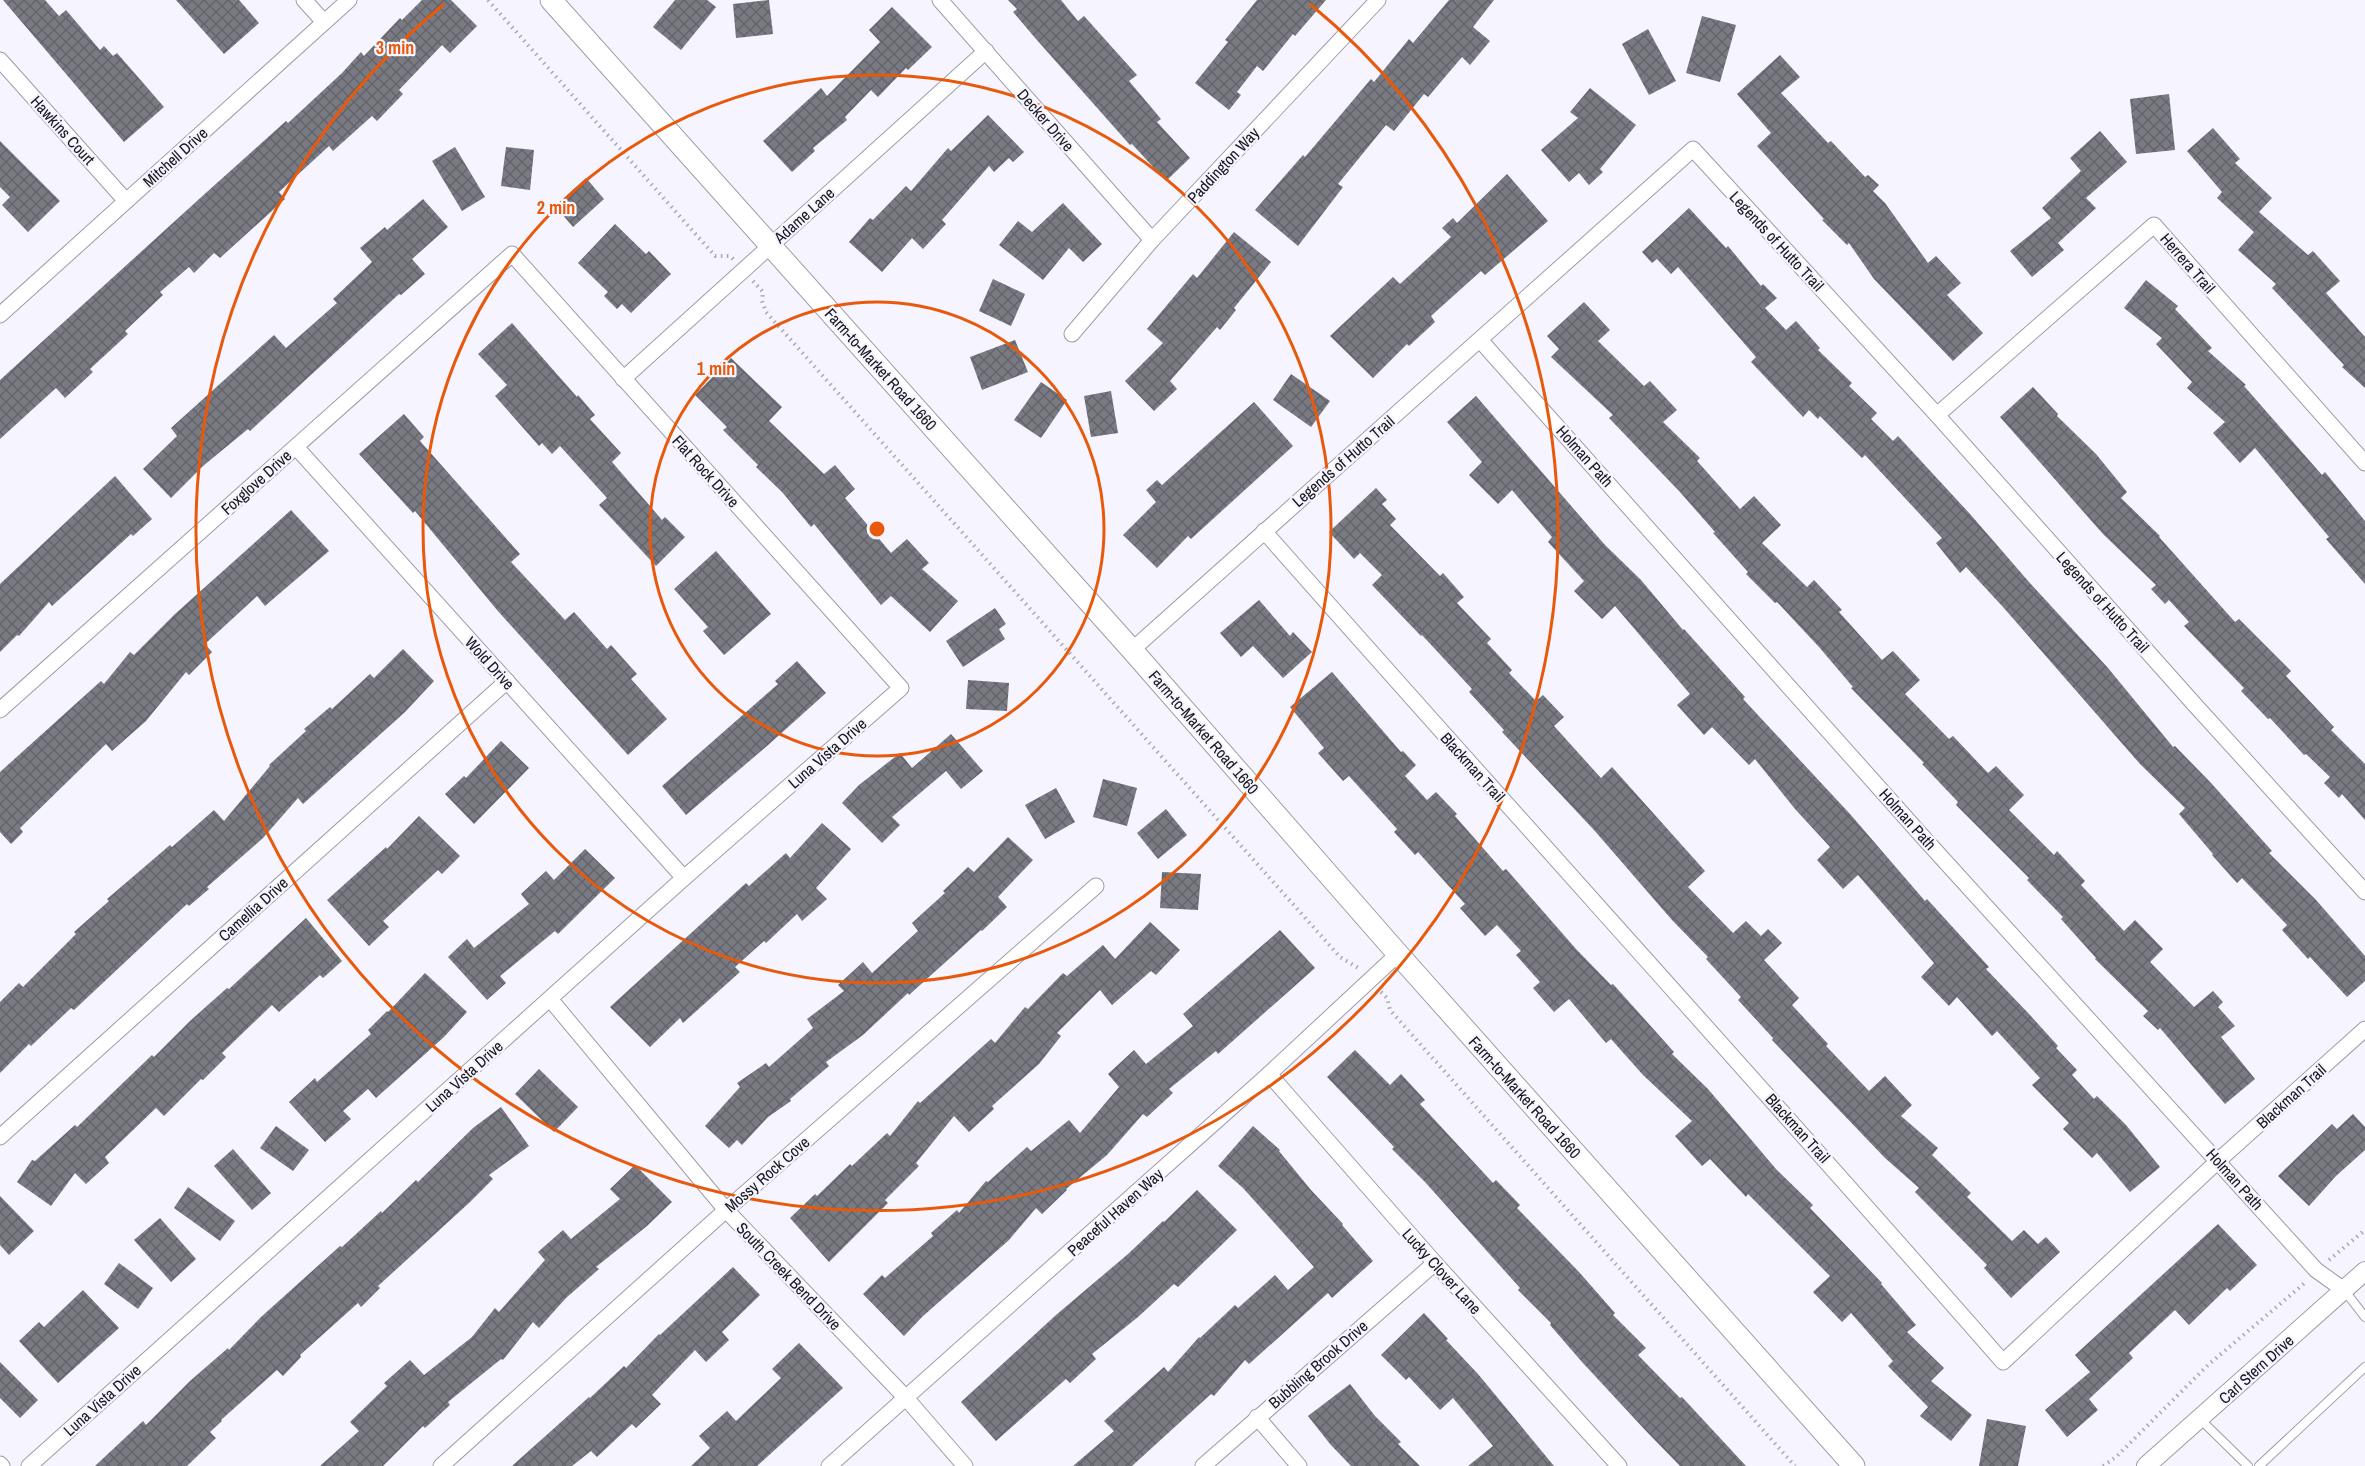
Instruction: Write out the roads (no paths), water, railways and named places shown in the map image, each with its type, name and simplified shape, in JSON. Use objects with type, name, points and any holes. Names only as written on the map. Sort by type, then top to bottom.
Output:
[{"type":"main road","name":"Farm-to-Market Road 1660","points":[[551,0],[1132,650],[1398,954],[1854,1466]]},
{"type":"street","points":[[304,0],[324,22]]},
{"type":"street","name":"Mitchell Drive","points":[[0,315],[349,0]]},
{"type":"street","name":"Decker Drive","points":[[940,0],[1152,240]]},
{"type":"street","name":"Paddington Way","points":[[1072,333],[1152,240],[1378,0]]},
{"type":"street","name":"Adame Lane","points":[[623,379],[986,51]]},
{"type":"street","name":"Hawkins Court","points":[[0,60],[126,201]]},
{"type":"street","name":"Legends of Hutto Trail","points":[[1132,650],[1693,149],[1937,415],[2365,892]]},
{"type":"street","name":"Herrera Trail","points":[[1937,415],[2154,225],[2365,463]]},
{"type":"street","name":"Flat Rock Drive","points":[[512,254],[901,688]]},
{"type":"street","name":"Foxglove Drive","points":[[0,710],[512,254]]},
{"type":"street","name":"Holman Path","points":[[1480,340],[1922,836],[2219,1160],[2316,1270],[2344,1290]]},
{"type":"street","name":"Wold Drive","points":[[296,447],[684,878]]},
{"type":"street","name":"Blackman Trail","points":[[1264,531],[1482,778],[1792,1121],[2003,1362],[2219,1160],[2365,1029]]},
{"type":"street","name":"Camellia Drive","points":[[0,1137],[507,681]]},
{"type":"street","name":"Luna Vista Drive","points":[[29,1466],[684,878],[901,688]]},
{"type":"street","name":"Mossy Rock Cove","points":[[441,1466],[726,1210],[1096,886]]},
{"type":"street","name":"Peaceful Haven Way","points":[[829,1466],[1269,1074],[1398,954]]},
{"type":"street","name":"South Creek Bend Drive","points":[[550,999],[726,1210],[906,1398],[965,1466]]},
{"type":"street","name":"Lucky Clover Lane","points":[[1269,1074],[1435,1263],[1619,1466]]},
{"type":"street","name":"Bubbling Brook Drive","points":[[1203,1466],[1435,1263]]},
{"type":"street","name":"Carl Stern Drive","points":[[2146,1466],[2365,1271]]},
{"type":"street","points":[[1257,1418],[1299,1466]]},
{"type":"lane","points":[[2344,1290],[2365,1317]]},
{"type":"lane","points":[[2259,1466],[2365,1367]]},
{"type":"lane","points":[[2200,1419],[2248,1466]]}]
